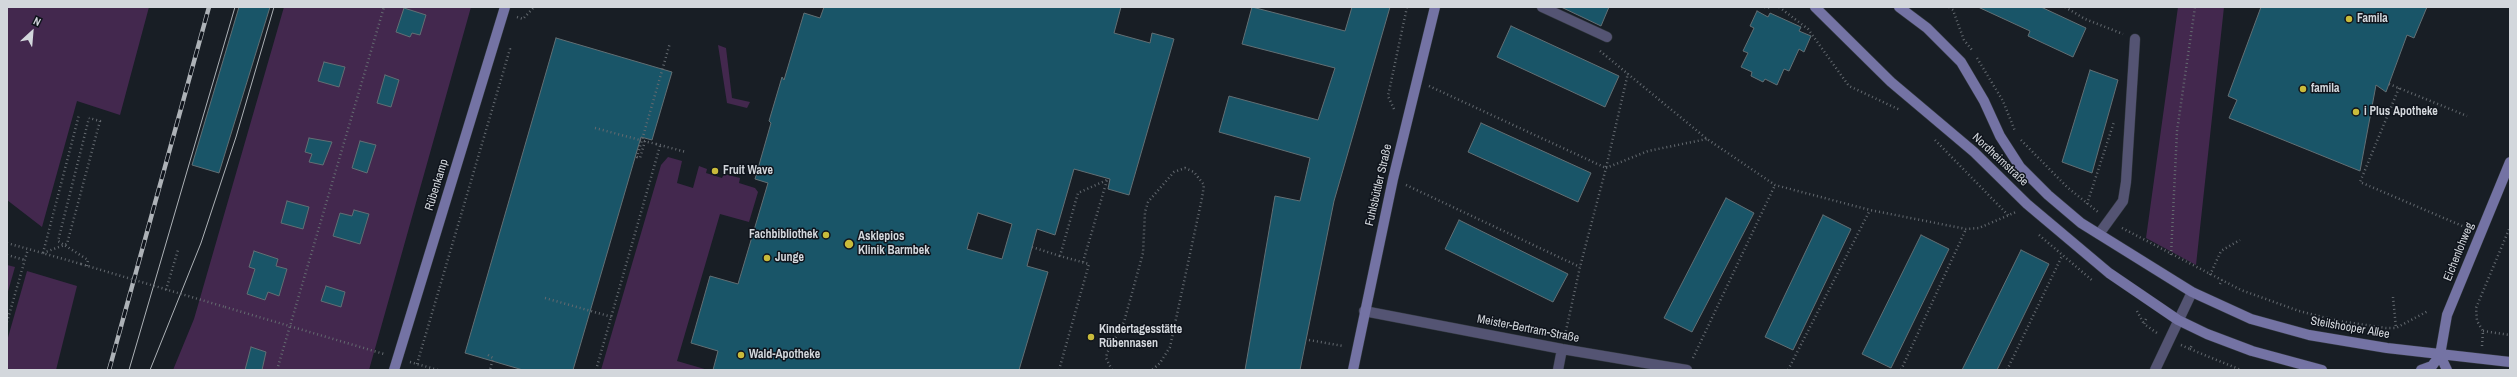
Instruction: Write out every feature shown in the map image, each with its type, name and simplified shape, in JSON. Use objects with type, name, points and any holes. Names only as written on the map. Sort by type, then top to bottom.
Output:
[{"type":"main road","name":"Rübenkamp","points":[[394,370],[505,7]]},
{"type":"main road","name":"Fuhlsbüttler Straße","points":[[1353,370],[1364,311],[1393,179],[1435,7]]},
{"type":"main road","name":"Nordheimstraße","points":[[1814,7],[1891,82],[1974,152],[2027,204],[2109,273],[2178,320]]},
{"type":"main road","name":"Nordheimstraße","points":[[1899,7],[1927,28],[1961,62],[1984,101],[2000,136],[2020,166],[2053,199],[2081,223],[2192,292]]},
{"type":"main road","name":"Eichenlohweg","points":[[2440,355],[2447,315],[2510,162]]},
{"type":"main road","name":"Steilshooper Allee","points":[[2192,292],[2269,325],[2351,342],[2440,355],[2510,362]]},
{"type":"main road","points":[[2178,320],[2252,351],[2322,370]]},
{"type":"main road","points":[[2421,370],[2432,366],[2440,355],[2447,370]]},
{"type":"street","points":[[1542,7],[1607,36]]},
{"type":"street","points":[[2099,234],[2123,201],[2126,182],[2135,39]]},
{"type":"street","points":[[2155,370],[2192,292]]},
{"type":"street","name":"Meister-Bertram-Straße","points":[[1364,311],[1562,349],[1689,366]]},
{"type":"street","points":[[1558,370],[1562,349]]},
{"type":"path","points":[[277,370],[384,7]]},
{"type":"path","points":[[520,18],[523,19],[533,11],[534,7]]},
{"type":"path","points":[[1395,110],[1388,96],[1407,7]]},
{"type":"path","points":[[1765,7],[1768,9],[1769,7]]},
{"type":"path","points":[[1779,7],[1808,28],[1849,86],[1903,112]]},
{"type":"path","points":[[1949,7],[1953,10],[1964,40],[1989,74],[2000,94],[2018,136],[2087,204],[2110,220],[2171,255],[2210,275],[2272,302],[2339,321],[2396,328],[2428,312]]},
{"type":"path","points":[[2065,7],[2086,19],[2135,39]]},
{"type":"path","points":[[2171,255],[2177,131],[2195,7]]},
{"type":"path","points":[[645,141],[640,158],[637,157],[670,43]]},
{"type":"path","points":[[1595,48],[1628,72],[1707,139],[1775,185],[1870,210],[1966,229],[1979,228],[2016,212]]},
{"type":"path","points":[[438,370],[417,364],[510,49]]},
{"type":"path","points":[[1562,349],[1580,267],[1606,168],[1628,72]]},
{"type":"path","points":[[1416,80],[1606,168],[1648,151],[1707,139]]},
{"type":"path","points":[[2389,84],[2467,116]]},
{"type":"path","points":[[2399,88],[2360,182],[2481,233]]},
{"type":"path","points":[[43,253],[79,115]]},
{"type":"path","points":[[2087,204],[2116,116]]},
{"type":"path","points":[[43,253],[67,244],[100,121],[89,118],[58,241],[88,260],[87,266]]},
{"type":"path","points":[[595,128],[686,152]]},
{"type":"path","points":[[1932,137],[2009,216]]},
{"type":"path","points":[[596,370],[660,146]]},
{"type":"path","points":[[1112,370],[1106,358],[1106,353],[1124,322],[1143,253],[1147,207],[1160,186],[1174,172],[1185,168],[1194,172],[1204,185],[1202,198],[1170,347],[1160,363],[1152,370]]},
{"type":"path","points":[[1393,179],[1580,267]]},
{"type":"path","points":[[1060,256],[1078,193],[1108,180],[1083,262]]},
{"type":"path","points":[[1689,366],[1775,185]]},
{"type":"path","points":[[1788,370],[1870,210]]},
{"type":"path","points":[[2477,321],[2476,308],[2510,227]]},
{"type":"path","points":[[1901,370],[1966,229]]},
{"type":"path","points":[[2210,275],[2221,251],[2240,240]]},
{"type":"path","points":[[7,243],[225,306],[383,354]]},
{"type":"path","points":[[1032,247],[1089,264],[1058,370]]},
{"type":"path","points":[[7,322],[28,249]]},
{"type":"path","points":[[166,290],[178,250]]},
{"type":"path","points":[[7,255],[25,260]]},
{"type":"path","points":[[2007,370],[2062,256]]},
{"type":"path","points":[[2181,266],[2183,261]]},
{"type":"path","points":[[2220,284],[2222,280]]},
{"type":"path","points":[[2393,297],[2396,328]]},
{"type":"path","points":[[546,298],[612,317]]},
{"type":"path","points":[[2146,319],[2144,324],[2148,329]]},
{"type":"path","points":[[2474,319],[2483,331],[2482,338]]},
{"type":"path","points":[[2483,331],[2510,335]]},
{"type":"path","points":[[1309,340],[1357,349]]},
{"type":"path","points":[[2190,349],[2192,345]]},
{"type":"path","points":[[2185,346],[2241,370]]},
{"type":"path","points":[[488,354],[493,358],[490,370]]},
{"type":"shaded area","points":[[7,7],[149,7],[120,115],[77,101],[42,227],[7,200]]},
{"type":"shaded area","points":[[284,7],[471,7],[369,370],[173,370],[194,319]]},
{"type":"shaded area","points":[[2178,7],[2224,7],[2196,265],[2146,238]]},
{"type":"shaded area","points":[[718,45],[726,48],[732,98],[750,102],[747,108],[727,103]]},
{"type":"shaded area","points":[[668,157],[682,161],[677,183],[693,188],[699,166],[707,169],[706,173],[722,178],[724,174],[740,178],[739,183],[755,188],[758,192],[749,222],[720,214],[677,361],[708,370],[601,370],[661,165]]},
{"type":"shaded area","points":[[7,265],[15,267],[7,295]]},
{"type":"shaded area","points":[[27,271],[77,286],[56,370],[7,370],[7,341]]},
{"type":"building","points":[[239,7],[270,7],[219,173],[192,165]]},
{"type":"building","points":[[824,7],[1121,7],[1114,33],[1150,43],[1152,33],[1174,39],[1129,195],[1108,189],[1110,179],[1074,169],[1055,235],[1037,229],[1027,266],[1048,272],[1019,370],[713,370],[718,351],[691,343],[710,276],[738,284],[768,183],[755,179],[771,123],[769,121],[782,77],[784,80],[804,13],[820,18]],"holes":[[[978,213],[1012,224],[1002,259],[967,249]]]},
{"type":"building","points":[[1252,7],[1345,31],[1352,7],[1390,7],[1334,201],[1300,370],[1245,370],[1275,196],[1300,201],[1310,158],[1219,132],[1229,96],[1318,120],[1335,68],[1242,44]]},
{"type":"building","points":[[1561,7],[1609,7],[1601,26]]},
{"type":"building","points":[[1978,7],[2041,7],[2086,28],[2073,57],[2028,36],[2030,31]]},
{"type":"building","name":"famila","points":[[2261,7],[2427,7],[2414,38],[2407,35],[2386,92],[2376,85],[2360,171],[2229,118],[2237,100],[2228,96]]},
{"type":"building","points":[[404,8],[426,15],[420,35],[412,33],[410,37],[396,32]]},
{"type":"building","points":[[1757,11],[1768,17],[1770,13],[1801,27],[1799,31],[1811,36],[1804,52],[1799,49],[1789,71],[1784,69],[1777,85],[1765,79],[1763,82],[1751,76],[1752,72],[1741,67],[1748,53],[1743,51],[1754,28],[1750,26]]},
{"type":"building","points":[[1511,26],[1619,76],[1605,107],[1497,57]]},
{"type":"building","points":[[556,38],[672,72],[652,140],[641,137],[573,370],[523,370],[465,353]]},
{"type":"building","points":[[324,62],[345,67],[339,87],[318,81]]},
{"type":"building","points":[[2090,70],[2118,80],[2092,173],[2062,162]]},
{"type":"building","points":[[385,75],[399,80],[391,107],[377,103]]},
{"type":"building","points":[[1481,123],[1591,173],[1578,202],[1468,152]]},
{"type":"building","points":[[309,138],[332,142],[323,165],[309,162],[312,154],[305,152]]},
{"type":"building","points":[[360,141],[376,145],[367,173],[352,168]]},
{"type":"building","points":[[1726,198],[1754,213],[1692,332],[1664,318]]},
{"type":"building","points":[[287,201],[309,207],[303,229],[281,223]]},
{"type":"building","points":[[354,210],[369,214],[360,244],[333,236],[340,213],[352,216]]},
{"type":"building","points":[[1823,215],[1851,229],[1793,350],[1765,337]]},
{"type":"building","points":[[1459,220],[1568,274],[1553,302],[1445,249]]},
{"type":"building","points":[[1921,235],[1949,249],[1891,368],[1862,354]]},
{"type":"building","points":[[2021,250],[2049,264],[1997,370],[1962,370]]},
{"type":"building","points":[[254,251],[278,259],[276,266],[287,269],[279,296],[268,292],[265,300],[247,294],[255,269],[249,267]]},
{"type":"building","points":[[326,286],[345,292],[341,307],[321,301]]},
{"type":"building","points":[[251,347],[266,352],[262,370],[245,370]]},
{"type":"tram line","points":[[129,370],[235,7]]},
{"type":"tram line","points":[[150,370],[201,243],[236,137],[274,7]]},
{"type":"railway","points":[[109,370],[209,7]]},
{"type":"place","name":"Famila","points":[[2349,19]]},
{"type":"place","name":"famila","points":[[2303,89]]},
{"type":"place","name":"i Plus Apotheke","points":[[2356,112]]},
{"type":"place","name":"Fruit Wave","points":[[715,171]]},
{"type":"place","name":"Fachbibliothek","points":[[826,235]]},
{"type":"place","name":"Asklepios Klinik Barmbek","points":[[849,244]]},
{"type":"place","name":"Junge","points":[[767,258]]},
{"type":"place","name":"Kindertagesstätte Rübennasen","points":[[1091,337]]},
{"type":"place","name":"Wald-Apotheke","points":[[741,355]]}]
